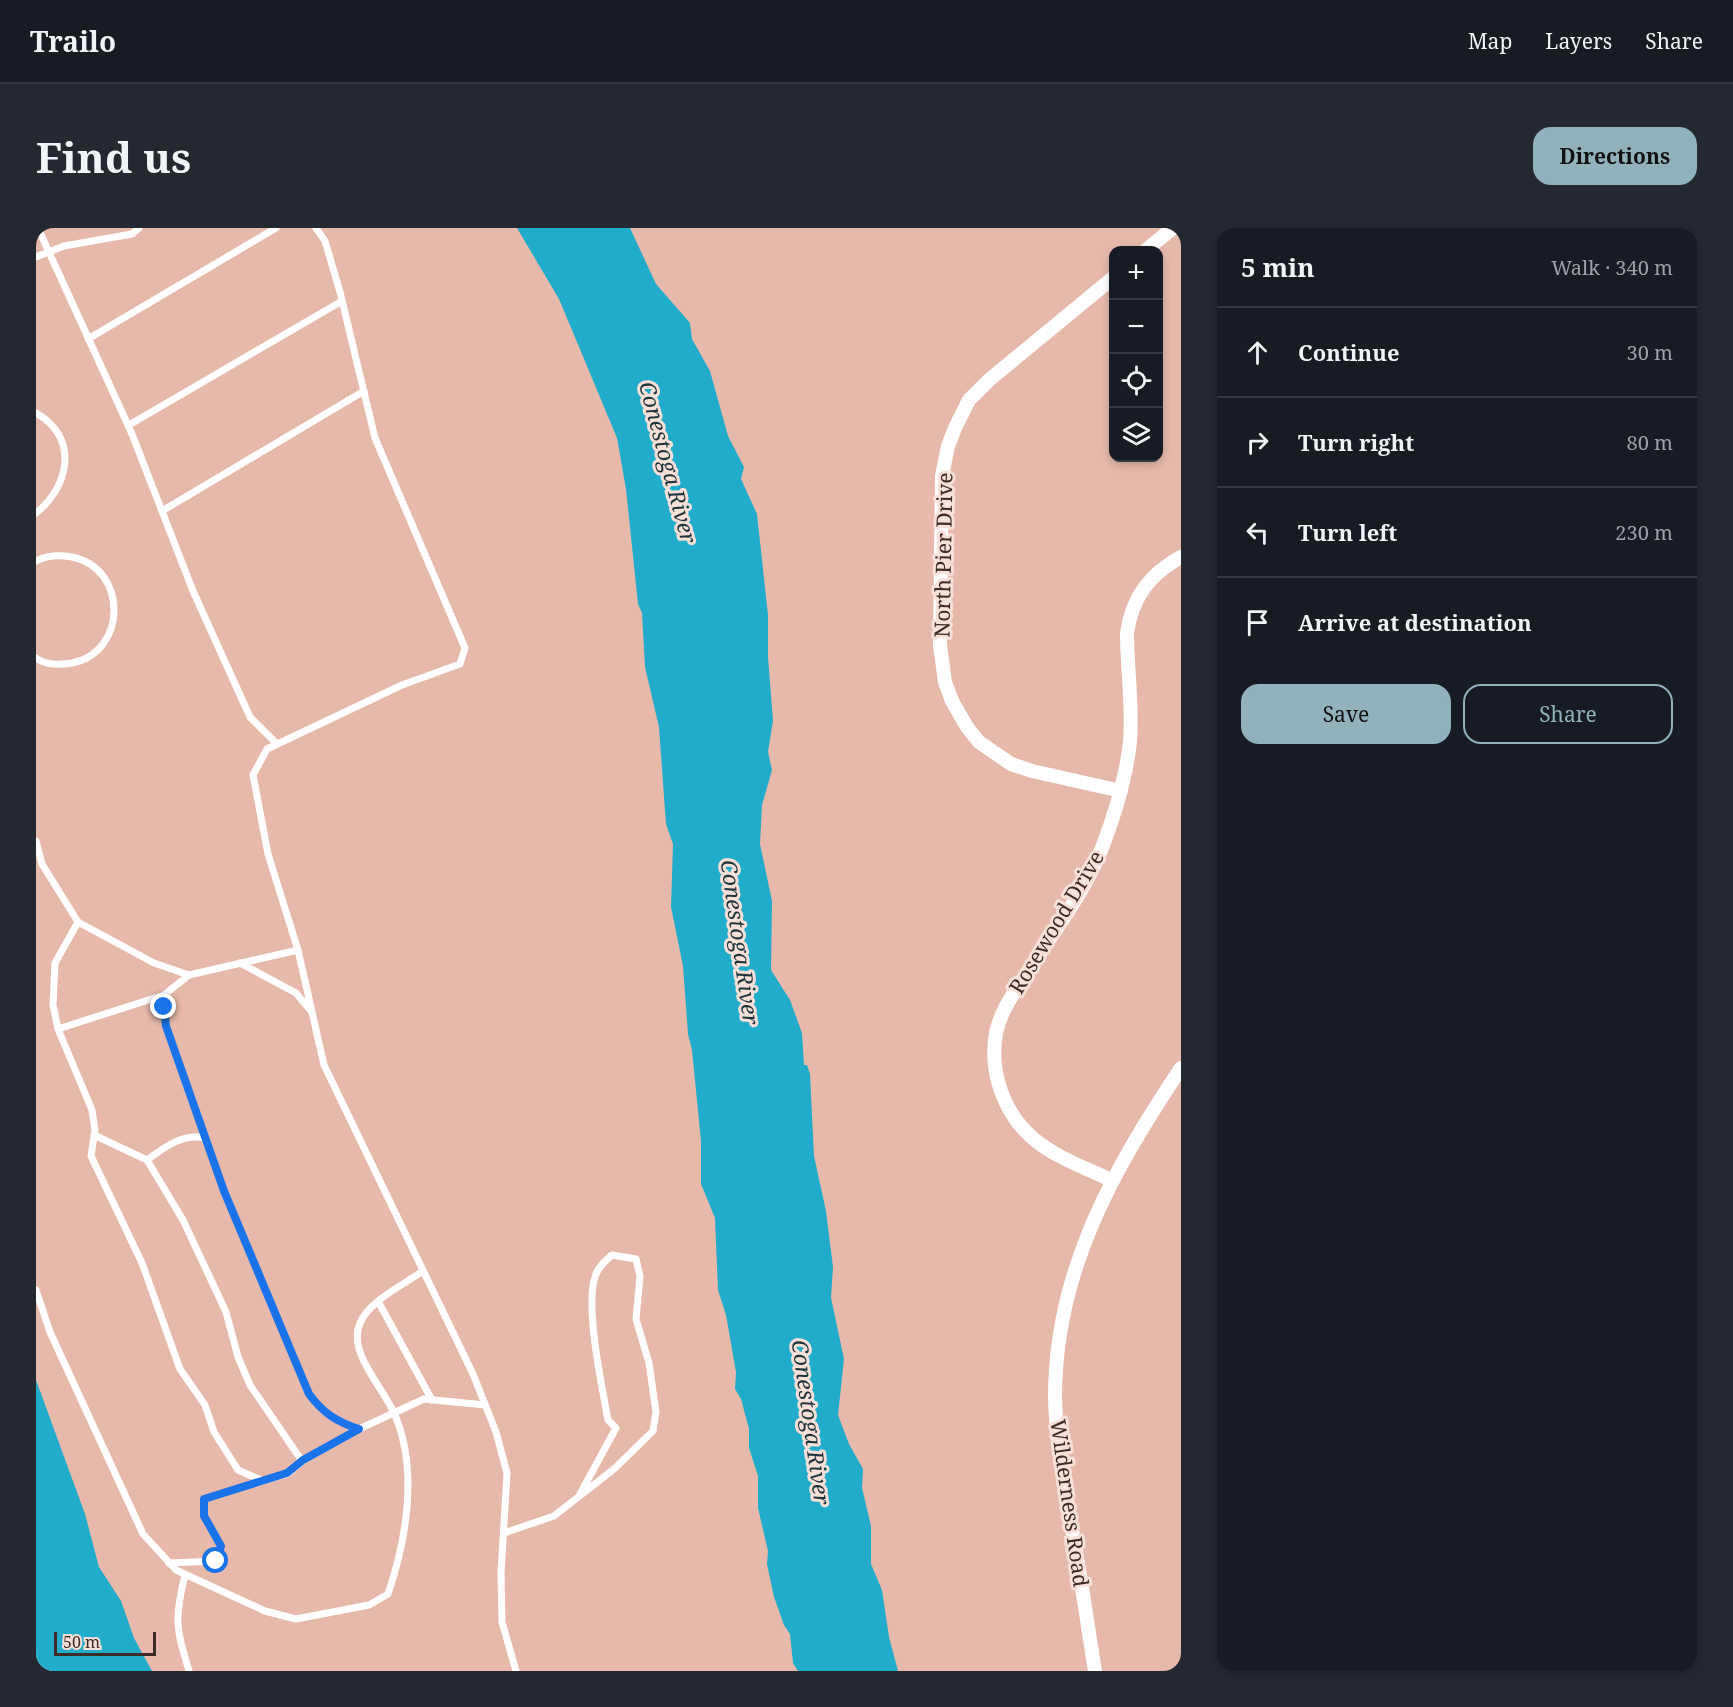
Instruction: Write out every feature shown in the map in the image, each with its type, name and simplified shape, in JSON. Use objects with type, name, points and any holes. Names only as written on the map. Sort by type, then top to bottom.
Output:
[{"type":"street","points":[[1151,246],[1173,228]]},
{"type":"street","name":"North Pier Drive","points":[[1109,280],[969,400],[955,428],[948,446],[942,476],[940,645],[945,682],[952,701],[979,742],[1011,764],[1121,791]]},
{"type":"street","name":"Rosewood Drive","points":[[1111,1180],[1058,1155],[1029,1135],[1001,1094],[995,1055],[996,1033],[1006,1008],[1086,880],[1101,851],[1121,791],[1130,743],[1127,633],[1129,619],[1133,605],[1146,584],[1158,572],[1181,557]]},
{"type":"street","name":"Wilderness Road","points":[[1095,1671],[1060,1464],[1055,1398],[1056,1366],[1063,1323],[1078,1261],[1093,1219],[1111,1180],[1180,1073]]},
{"type":"lane","points":[[38,228],[129,425],[193,591],[250,717],[277,744]]},
{"type":"lane","points":[[36,257],[64,246],[132,234],[139,228]]},
{"type":"lane","points":[[88,339],[276,228]]},
{"type":"lane","points":[[316,228],[325,241],[342,301],[375,438],[465,648],[460,664],[402,685],[267,749],[253,775],[268,854],[298,950],[324,1065],[423,1271],[496,1432],[507,1473],[502,1622],[516,1671]]},
{"type":"lane","points":[[129,425],[342,301]]},
{"type":"lane","points":[[162,511],[364,391]]},
{"type":"lane","points":[[36,413],[45,418],[59,436],[65,459],[62,482],[51,502],[36,513]]},
{"type":"lane","points":[[36,561],[60,555],[81,559],[99,571],[112,588],[116,609],[112,630],[100,648],[82,661],[61,665],[36,658]]},
{"type":"lane","points":[[36,841],[42,864],[78,922],[154,963],[189,975]]},
{"type":"lane","points":[[78,922],[55,963],[53,1005],[58,1029],[92,1110],[94,1135],[92,1156],[142,1263],[180,1369],[205,1405],[214,1432],[238,1470],[263,1481]]},
{"type":"lane","points":[[58,1029],[164,995],[189,975],[298,950]]},
{"type":"lane","points":[[240,963],[296,993],[312,1013]]},
{"type":"lane","points":[[164,995],[166,1026],[224,1191],[309,1394],[321,1410],[342,1424],[359,1429]]},
{"type":"lane","points":[[94,1135],[147,1160],[183,1220],[226,1312],[238,1357],[250,1385],[302,1461]]},
{"type":"lane","points":[[147,1160],[166,1146],[186,1137],[205,1138]]},
{"type":"lane","points":[[504,1533],[554,1516],[614,1469],[653,1431],[656,1412],[650,1372],[636,1319],[639,1287],[636,1259],[612,1255],[594,1277],[597,1356],[608,1420],[616,1428],[579,1496]]},
{"type":"lane","points":[[36,1290],[50,1332],[143,1534],[169,1563],[185,1575],[265,1611],[296,1619],[369,1605],[388,1594],[399,1560],[406,1504],[406,1448],[394,1413],[360,1353],[357,1337],[359,1324],[367,1311],[423,1271]]},
{"type":"lane","points":[[379,1303],[432,1400]]},
{"type":"lane","points":[[169,1563],[216,1561],[221,1546],[204,1516],[204,1499],[287,1473],[302,1461],[359,1429],[424,1399],[485,1405]]},
{"type":"lane","points":[[185,1575],[176,1611],[177,1631],[189,1671]]},
{"type":"water","name":"Conestoga River","points":[[517,228],[630,228],[656,284],[690,323],[692,339],[710,371],[728,436],[744,467],[741,479],[757,514],[768,615],[768,657],[773,721],[768,752],[772,770],[762,805],[760,844],[772,901],[771,970],[790,1000],[802,1033],[804,1065],[807,1065],[810,1074],[814,1156],[826,1211],[833,1267],[831,1298],[844,1359],[838,1415],[849,1444],[863,1469],[862,1488],[871,1526],[871,1564],[882,1590],[889,1637],[898,1671],[798,1671],[793,1663],[790,1634],[784,1625],[774,1597],[767,1564],[768,1551],[758,1508],[758,1476],[749,1448],[749,1429],[741,1399],[735,1389],[736,1372],[726,1315],[718,1290],[715,1218],[701,1184],[701,1141],[692,1050],[688,1034],[683,966],[671,907],[673,844],[666,824],[659,727],[645,667],[642,613],[638,604],[626,489],[617,438],[559,299]]},
{"type":"water","points":[[36,1380],[85,1514],[99,1567],[121,1601],[134,1638],[152,1671],[36,1671]]},
{"type":"route","points":[[164,1007],[166,1026],[224,1191],[309,1394],[321,1410],[342,1424],[359,1429],[303,1460],[287,1473],[204,1499],[204,1516],[221,1546],[216,1561]]}]
